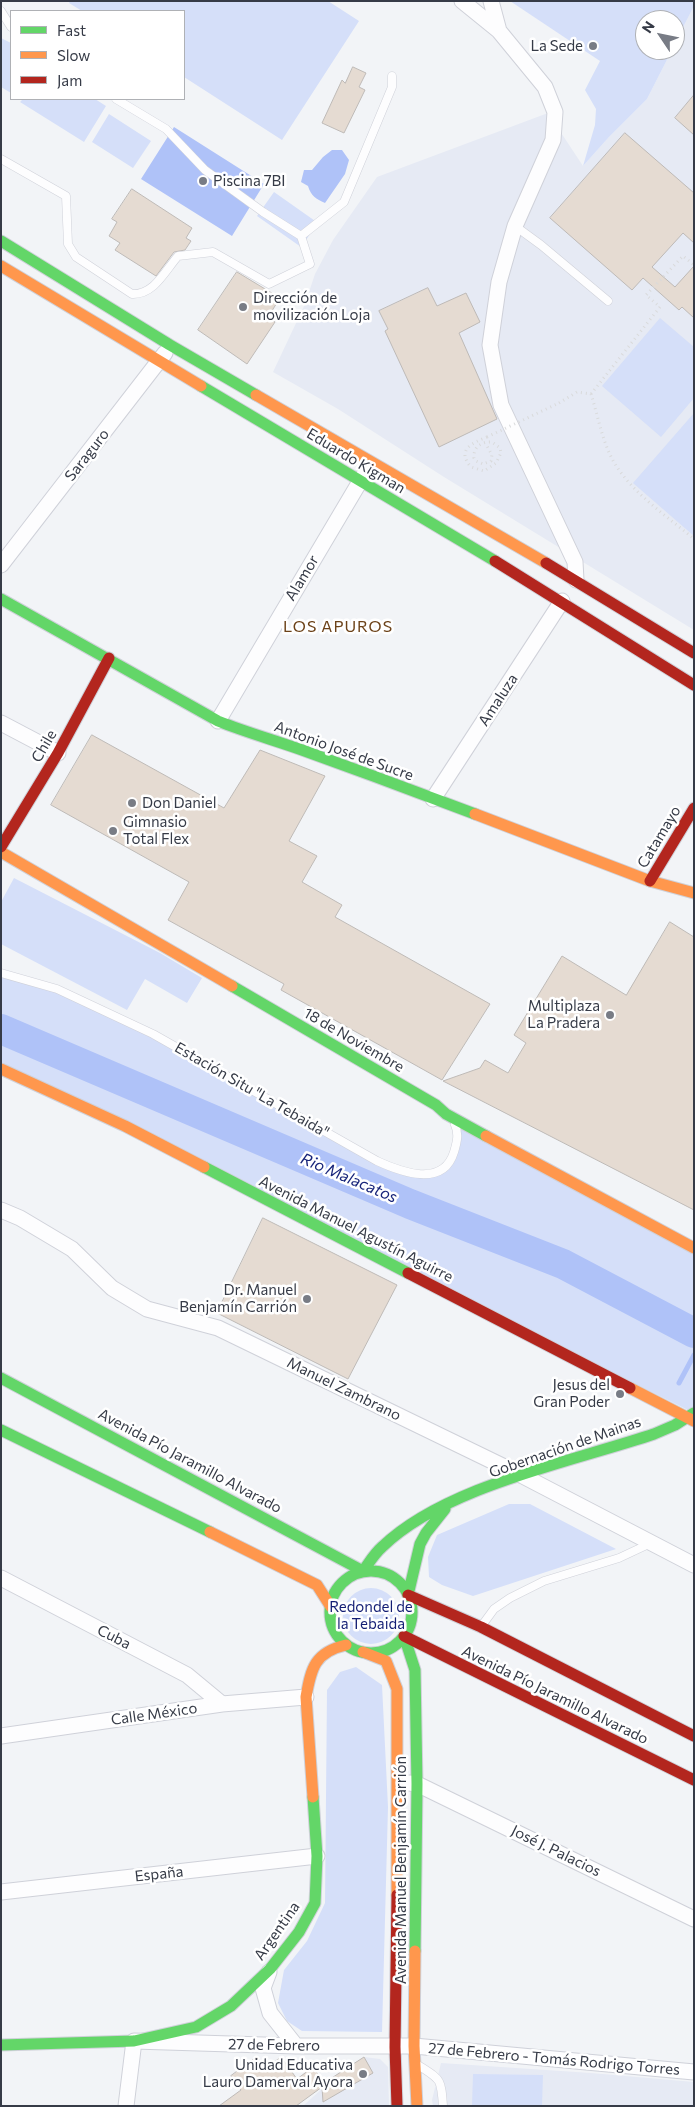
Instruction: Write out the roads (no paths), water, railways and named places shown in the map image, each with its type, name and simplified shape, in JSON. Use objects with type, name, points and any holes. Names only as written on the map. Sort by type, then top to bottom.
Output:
[{"type":"street","points":[[462,1],[499,31],[545,87],[555,112],[553,140],[515,226],[499,282],[490,345],[501,405],[576,562],[576,580],[562,602]]},
{"type":"street","points":[[491,1],[499,31]]},
{"type":"street","name":"Eduardo Kigman","points":[[1,241],[170,345],[576,580],[694,653]]},
{"type":"street","name":"Eduardo Kigman","points":[[1,266],[562,602],[694,685]]},
{"type":"street","name":"Saraguro","points":[[1,565],[159,362],[170,345]]},
{"type":"street","name":"Alamor","points":[[218,721],[372,462]]},
{"type":"street","name":"Antonio José de Sucre","points":[[1,598],[218,721],[247,734],[324,758],[650,881],[694,893]]},
{"type":"street","name":"Amaluza","points":[[433,799],[562,602]]},
{"type":"street","name":"Chile","points":[[1,847],[58,753],[109,658]]},
{"type":"street","points":[[1,722],[58,753]]},
{"type":"street","name":"Catamayo","points":[[650,881],[694,808]]},
{"type":"street","name":"18 de Noviembre","points":[[1,852],[436,1105],[446,1114],[561,1178],[694,1248]]},
{"type":"street","name":"Avenida Manuel Agustín Aguirre","points":[[1,1068],[134,1130],[692,1417]]},
{"type":"street","name":"Manuel Zambrano","points":[[1,1210],[20,1218],[72,1249],[112,1288],[147,1309],[218,1328],[523,1476],[694,1565]]},
{"type":"street","name":"Avenida Pío Jaramillo Alvarado","points":[[1,1378],[363,1570]]},
{"type":"street","name":"Gobernación de Mainas","points":[[363,1570],[383,1545],[414,1522],[450,1503],[523,1476],[638,1439],[692,1417]]},
{"type":"street","points":[[1,1430],[317,1585],[331,1607]]},
{"type":"street","points":[[408,1595],[420,1544],[426,1533],[450,1503]]},
{"type":"street","points":[[363,1570],[383,1573],[402,1586],[408,1595],[411,1609],[410,1623],[404,1636],[390,1648],[372,1653],[364,1652],[346,1644],[333,1628],[331,1607],[334,1595],[352,1575],[363,1570]]},
{"type":"street","name":"Cuba","points":[[1,1578],[187,1675],[222,1704]]},
{"type":"street","name":"Avenida Pío Jaramillo Alvarado","points":[[408,1595],[481,1627],[694,1736]]},
{"type":"street","name":"Avenida Pío Jaramillo Alvarado","points":[[404,1636],[694,1780]]},
{"type":"street","name":"Avenida Manuel Benjamín Carrión","points":[[404,1636],[415,1670],[417,1784],[414,2046],[417,2106]]},
{"type":"street","name":"Argentina","points":[[1,2045],[134,2041],[196,2027],[231,2006],[270,1969],[299,1932],[315,1903],[317,1856],[306,1696],[310,1673],[317,1658],[331,1646],[346,1644]]},
{"type":"street","name":"Avenida Manuel Benjamín Carrión","points":[[364,1652],[386,1661],[397,1689],[398,1782],[395,2047],[397,2106]]},
{"type":"street","name":"Calle México","points":[[1,1736],[222,1704],[306,1696]]},
{"type":"street","name":"José J. Palacios","points":[[398,1782],[417,1784],[694,1918]]},
{"type":"street","name":"España","points":[[1,1892],[317,1856]]},
{"type":"street","points":[[270,1969],[263,1988],[270,2013],[296,2046]]},
{"type":"street","points":[[126,2106],[134,2041]]},
{"type":"street","name":"27 de Febrero","points":[[134,2041],[296,2046],[414,2046]]},
{"type":"street","name":"27 de Febrero - Tomás Rodrigo Torres","points":[[414,2046],[694,2072]]},
{"type":"lane","points":[[1,11],[10,26]]},
{"type":"lane","points":[[301,236],[344,202],[392,87],[392,76]]},
{"type":"lane","points":[[1,159],[66,196],[68,244],[76,257],[132,294],[141,294],[154,287],[178,256],[193,253],[213,252],[269,284],[310,264],[301,236],[263,212],[205,170],[166,129],[118,100]]},
{"type":"lane","points":[[515,226],[541,245],[608,302]]},
{"type":"lane","name":"Estación Situ \"La Tebaida\"","points":[[1,973],[57,989],[153,1034],[397,1171],[432,1175],[446,1167],[454,1154],[458,1134],[453,1122],[446,1114]]},
{"type":"lane","points":[[481,1627],[494,1609],[510,1598],[544,1581],[619,1558],[651,1543]]},
{"type":"lane","points":[[416,2064],[439,2079],[442,2106]]},
{"type":"water","name":"Piscina 7BI","points":[[174,127],[264,184],[232,236],[141,179]]},
{"type":"water","points":[[332,150],[342,150],[349,160],[345,174],[325,203],[314,197],[308,186],[301,182],[304,170],[312,170]]},
{"type":"waterway","name":"Rio Malacatos","points":[[1,1029],[410,1204],[563,1264],[694,1333]]},
{"type":"waterway","points":[[679,1383],[694,1355]]},
{"type":"place","name":"La Sede","points":[[593,46]]},
{"type":"place","name":"Piscina 7BI","points":[[203,181]]},
{"type":"place","name":"Dirección de movilización Loja","points":[[243,307]]},
{"type":"place","name":"Don Daniel","points":[[132,803]]},
{"type":"place","name":"Gimnasio Total Flex","points":[[113,831]]},
{"type":"place","name":"Multiplaza La Pradera","points":[[610,1015]]},
{"type":"place","name":"Dr. Manuel Benjamín Carrión","points":[[307,1299]]},
{"type":"place","name":"Jesus del Gran Poder","points":[[620,1394]]},
{"type":"place","name":"Unidad Educativa Lauro Damerval Ayora","points":[[363,2074]]},
{"type":"district","name":"LOS APUROS","points":[[338,627]]},
{"type":"park label","name":"Redondel de la Tebaida","points":[[371,1616]]}]
